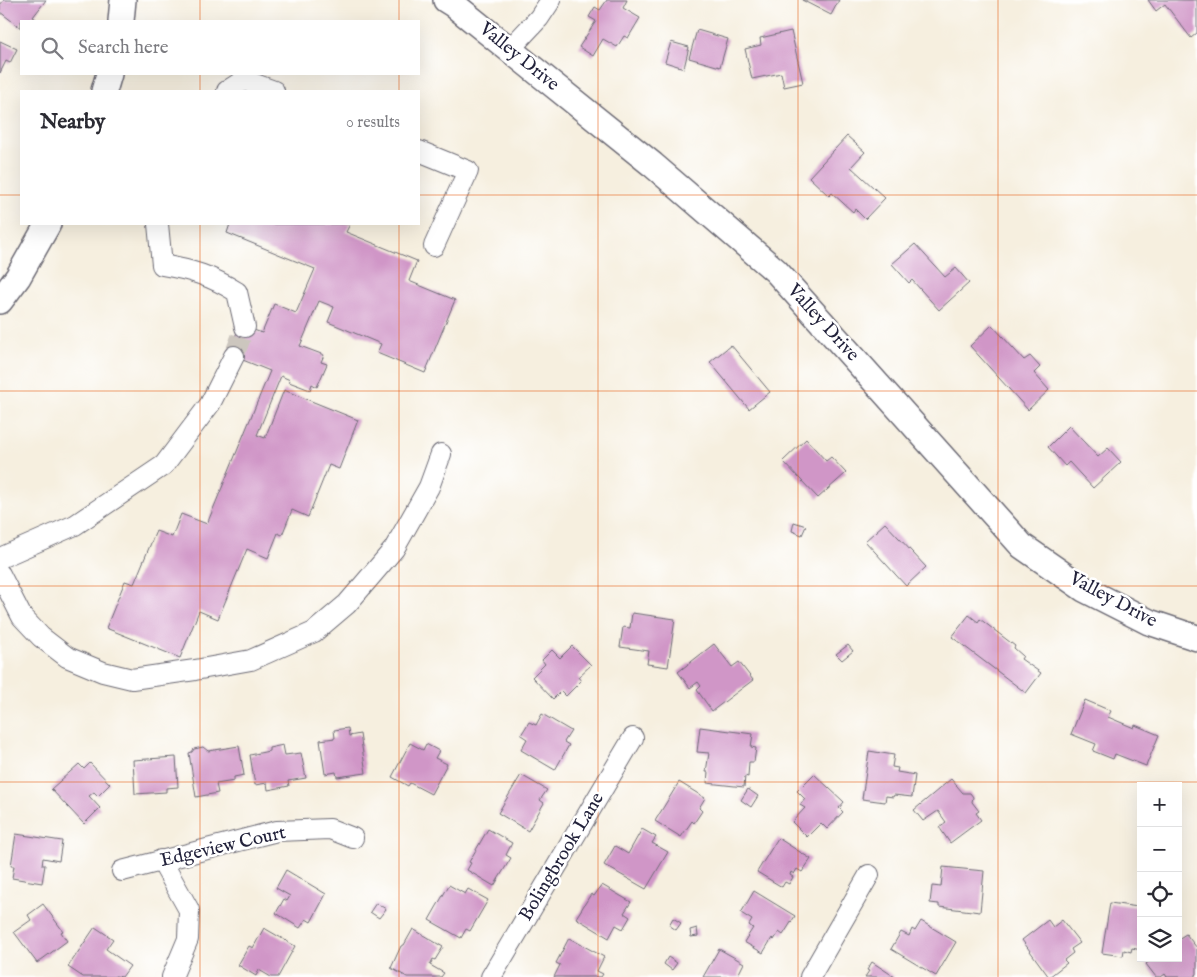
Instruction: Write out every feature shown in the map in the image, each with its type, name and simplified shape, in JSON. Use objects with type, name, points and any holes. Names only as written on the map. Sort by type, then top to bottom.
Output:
[{"type":"street","points":[[121,20],[123,0]]},
{"type":"street","name":"Valley Drive","points":[[446,0],[653,165],[776,271],[1022,546],[1084,589],[1149,622],[1197,638]]},
{"type":"street","points":[[509,50],[539,18],[550,0]]},
{"type":"street","points":[[104,90],[109,75]]},
{"type":"street","points":[[229,90],[244,80],[271,90]]},
{"type":"street","points":[[420,151],[468,171],[434,246]]},
{"type":"street","points":[[0,301],[18,277],[47,225]]},
{"type":"street","points":[[158,225],[162,265],[190,270],[218,280],[237,292],[245,327]]},
{"type":"street","points":[[0,558],[75,525],[164,465],[210,404],[234,356]]},
{"type":"street","points":[[0,574],[22,617],[41,637],[67,657],[103,672],[132,679],[251,660],[314,632],[347,604],[394,549],[429,487],[442,454]]},
{"type":"street","name":"Bolingbrook Lane","points":[[490,977],[633,738]]},
{"type":"street","name":"Edgeview Court","points":[[122,871],[277,830],[330,829],[353,838]]},
{"type":"street","points":[[161,860],[189,910],[188,939],[172,977]]},
{"type":"street","points":[[810,977],[869,875]]},
{"type":"building","points":[[4,0],[46,0],[33,17],[36,19],[20,20],[20,27],[0,12],[0,5]]},
{"type":"building","points":[[607,0],[627,0],[623,8],[640,18],[628,38],[624,36],[617,47],[603,39],[593,56],[579,47],[596,21],[589,17],[595,7],[600,10]]},
{"type":"building","points":[[802,0],[839,0],[831,15]]},
{"type":"building","points":[[1148,0],[1197,0],[1197,33],[1191,38],[1165,4],[1156,11]]},
{"type":"building","points":[[697,30],[728,39],[720,67],[689,58]]},
{"type":"building","points":[[791,31],[803,83],[784,87],[781,73],[752,79],[745,49],[761,45],[760,38]]},
{"type":"building","points":[[0,41],[17,49],[10,63],[6,61],[0,73]]},
{"type":"building","points":[[671,42],[689,47],[684,68],[665,62]]},
{"type":"building","points":[[847,136],[865,152],[851,167],[885,198],[865,219],[855,209],[853,212],[832,193],[829,196],[809,177]]},
{"type":"building","points":[[230,225],[350,225],[346,232],[417,261],[409,281],[455,300],[425,373],[377,353],[381,344],[328,322],[334,307],[319,301],[300,346],[324,355],[321,362],[327,364],[317,387],[312,384],[310,390],[289,382],[290,380],[281,376],[257,435],[265,438],[284,390],[358,420],[339,469],[329,465],[308,517],[292,510],[282,535],[278,533],[268,558],[247,549],[218,619],[199,611],[180,658],[106,628],[125,581],[134,584],[156,531],[172,537],[181,514],[207,524],[270,371],[228,354],[240,325],[262,333],[274,304],[296,313],[315,269],[227,233]]},
{"type":"building","points":[[915,244],[945,277],[956,268],[969,283],[939,310],[912,280],[909,283],[892,264]]},
{"type":"building","points":[[992,325],[1024,360],[1030,356],[1040,367],[1034,373],[1049,390],[1028,410],[970,346]]},
{"type":"building","points":[[731,345],[770,392],[749,409],[710,362]]},
{"type":"building","points":[[1069,426],[1098,457],[1108,448],[1121,462],[1093,488],[1069,462],[1065,466],[1048,447]]},
{"type":"building","points":[[806,439],[826,461],[831,457],[846,473],[818,498],[783,461]]},
{"type":"building","points":[[794,522],[806,526],[802,535],[792,531]]},
{"type":"building","points":[[885,523],[926,567],[906,586],[865,541]]},
{"type":"building","points":[[632,613],[675,619],[668,667],[647,664],[649,651],[620,647],[623,627],[630,628]]},
{"type":"building","points":[[969,615],[978,622],[980,619],[1015,646],[1014,648],[1023,656],[1021,659],[1041,673],[1026,693],[952,637]]},
{"type":"building","points":[[714,644],[732,667],[739,662],[753,680],[712,711],[697,690],[701,686],[698,682],[690,688],[678,672]]},
{"type":"building","points":[[848,645],[853,651],[842,660],[836,654]]},
{"type":"building","points":[[572,646],[591,665],[578,677],[581,681],[566,696],[561,691],[553,699],[532,677],[545,664],[542,660],[552,650],[560,658]]},
{"type":"building","points":[[1085,700],[1111,711],[1108,717],[1134,728],[1135,725],[1159,735],[1146,766],[1115,754],[1113,759],[1093,751],[1096,744],[1071,734]]},
{"type":"building","points":[[542,714],[571,731],[564,742],[569,745],[555,770],[521,750],[527,739],[521,735],[529,722],[536,725]]},
{"type":"building","points":[[700,727],[753,734],[751,747],[756,748],[754,762],[749,762],[748,777],[745,776],[744,787],[707,783],[708,772],[706,772],[709,753],[697,752]]},
{"type":"building","points":[[348,728],[349,736],[360,734],[366,773],[337,777],[336,772],[325,774],[320,740],[335,738],[334,730]]},
{"type":"building","points":[[410,743],[423,750],[426,744],[439,751],[435,758],[447,764],[431,794],[410,783],[408,786],[392,777]]},
{"type":"building","points":[[283,745],[285,755],[301,753],[306,778],[288,781],[289,786],[268,790],[267,783],[255,785],[250,755],[269,751],[269,748]]},
{"type":"building","points":[[239,746],[244,775],[234,777],[234,781],[216,784],[218,793],[196,797],[189,753],[194,749],[203,747],[208,751]]},
{"type":"building","points":[[869,751],[894,755],[892,767],[898,768],[897,772],[915,775],[912,797],[886,796],[885,802],[862,799]]},
{"type":"building","points":[[176,757],[178,787],[166,788],[166,792],[135,794],[133,760]]},
{"type":"building","points":[[90,763],[110,784],[98,796],[94,792],[89,796],[100,808],[84,824],[51,789],[79,764],[84,769]]},
{"type":"building","points":[[814,774],[844,802],[839,808],[843,812],[827,829],[821,823],[807,837],[792,822],[805,808],[800,805],[805,799],[797,791]]},
{"type":"building","points":[[521,775],[547,790],[540,800],[544,803],[528,831],[498,813]]},
{"type":"building","points":[[951,779],[963,793],[970,793],[973,797],[972,802],[979,811],[976,813],[981,820],[950,843],[939,827],[946,822],[938,811],[923,821],[914,810]]},
{"type":"building","points":[[679,782],[705,798],[699,808],[702,811],[681,837],[655,821]]},
{"type":"building","points":[[748,789],[758,796],[751,807],[741,800]]},
{"type":"building","points":[[488,829],[512,843],[506,855],[511,858],[494,886],[467,870],[471,863],[469,862]]},
{"type":"building","points":[[642,829],[656,837],[652,843],[668,852],[646,889],[604,865],[615,846],[628,854]]},
{"type":"building","points":[[16,834],[62,841],[59,861],[43,858],[42,865],[45,865],[42,883],[12,878],[14,866],[11,866]]},
{"type":"building","points":[[778,838],[811,859],[802,872],[797,869],[794,874],[791,872],[790,875],[793,877],[789,884],[785,882],[782,887],[757,872]]},
{"type":"building","points":[[943,867],[984,871],[980,912],[939,907],[939,904],[930,903],[932,886],[941,887]]},
{"type":"building","points":[[286,870],[326,894],[311,922],[306,919],[300,928],[276,913],[284,899],[287,901],[290,896],[276,888]]},
{"type":"building","points":[[449,885],[465,894],[468,889],[488,900],[470,931],[466,929],[461,938],[429,920]]},
{"type":"building","points":[[602,885],[631,902],[624,913],[630,917],[623,929],[616,925],[609,938],[576,918],[591,894],[594,896]]},
{"type":"building","points":[[754,891],[795,916],[783,935],[779,932],[774,940],[772,938],[763,953],[744,942],[753,928],[749,925],[752,920],[741,913]]},
{"type":"building","points":[[376,903],[386,909],[379,918],[370,912]]},
{"type":"building","points":[[1110,903],[1137,907],[1137,949],[1132,948],[1131,952],[1124,950],[1123,956],[1102,953]]},
{"type":"building","points":[[43,904],[63,931],[61,932],[67,941],[37,963],[14,932],[31,920],[28,915]]},
{"type":"building","points":[[673,918],[681,923],[676,930],[669,925]]},
{"type":"building","points":[[1048,920],[1053,927],[1062,920],[1080,943],[1071,949],[1073,953],[1064,960],[1067,963],[1049,977],[1022,940]]},
{"type":"building","points":[[921,921],[956,942],[936,976],[891,949],[901,932],[909,936],[912,929],[915,931]]},
{"type":"building","points":[[95,927],[113,939],[106,949],[130,966],[122,977],[83,977],[68,967]]},
{"type":"building","points":[[264,928],[295,946],[278,977],[271,977],[259,970],[256,976],[238,965],[249,946],[253,948]]},
{"type":"building","points":[[697,928],[698,936],[691,937],[690,930]]},
{"type":"building","points":[[413,929],[443,947],[430,965],[444,973],[441,977],[407,977],[391,968],[401,946],[404,945]]},
{"type":"building","points":[[1186,934],[1197,948],[1197,974],[1193,977],[1167,977],[1165,974],[1161,977],[1156,977],[1146,964],[1148,962],[1182,962],[1182,936]]},
{"type":"building","points":[[569,938],[604,957],[597,971],[603,974],[601,977],[554,977],[560,965],[556,963]]},
{"type":"building","points":[[719,949],[744,963],[738,975],[741,977],[703,977]]},
{"type":"building","points":[[668,957],[677,963],[672,970],[664,964]]},
{"type":"building","points":[[872,962],[895,977],[865,977]]},
{"type":"tunnel","points":[[234,356],[245,327]]}]
